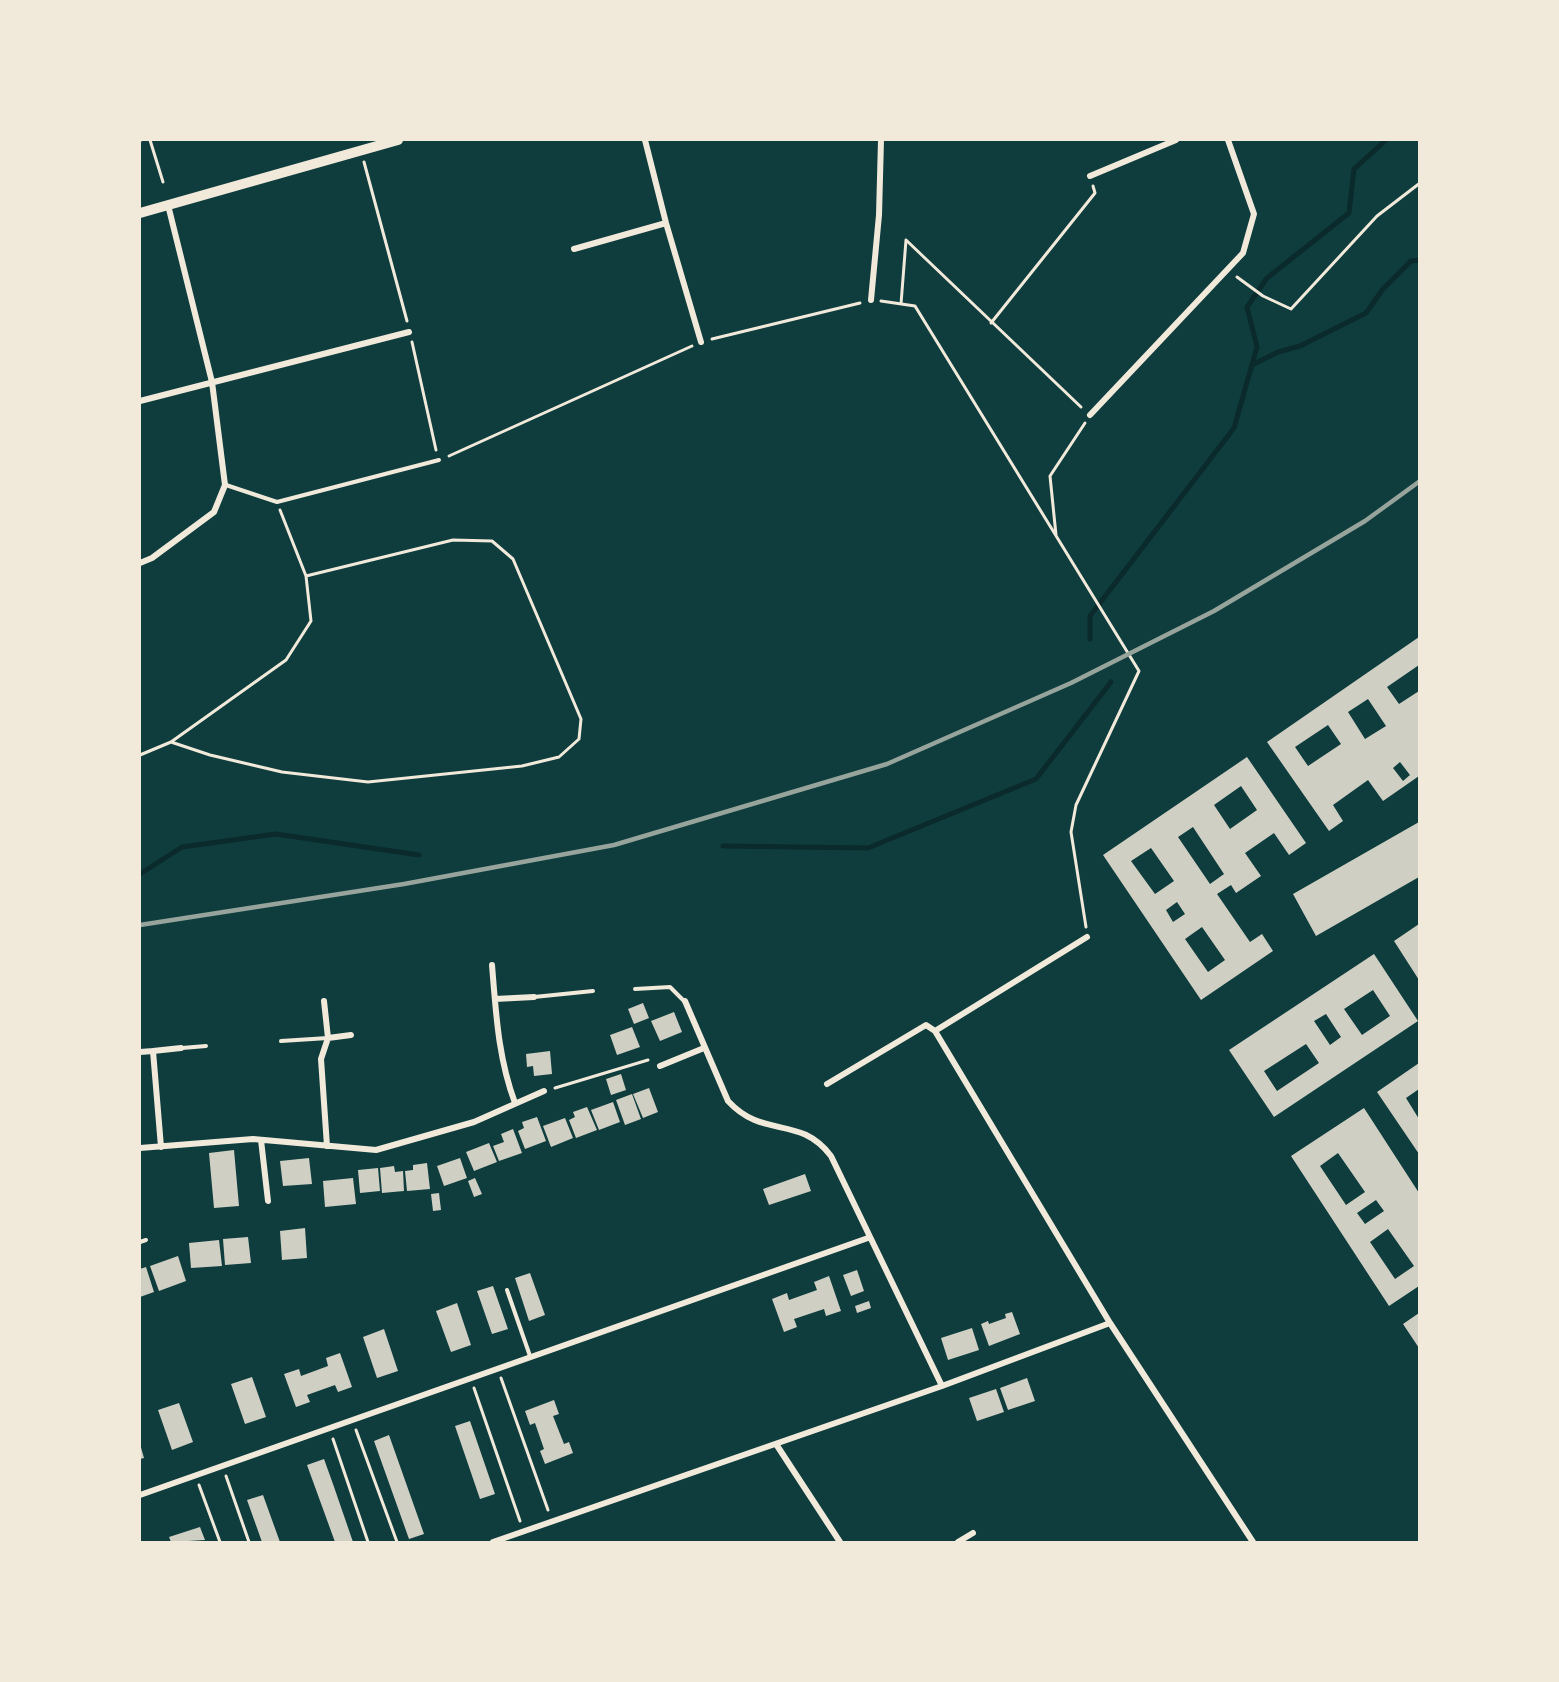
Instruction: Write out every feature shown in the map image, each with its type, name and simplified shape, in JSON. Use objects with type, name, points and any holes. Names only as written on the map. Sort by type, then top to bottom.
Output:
[{"type":"street","points":[[140,213],[398,140]]},
{"type":"street","points":[[645,140],[666,223],[701,342]]},
{"type":"street","points":[[871,300],[879,215],[881,140]]},
{"type":"street","points":[[1090,176],[1176,140]]},
{"type":"street","points":[[1090,415],[1229,270],[1243,252],[1254,214],[1228,140]]},
{"type":"street","points":[[140,563],[152,558],[214,512],[225,485],[212,382],[168,205]]},
{"type":"street","points":[[574,249],[666,223]]},
{"type":"street","points":[[140,401],[409,332]]},
{"type":"street","points":[[934,1031],[1087,937]]},
{"type":"street","points":[[492,965],[497,1038],[504,1073],[515,1103]]},
{"type":"street","points":[[495,999],[534,997]]},
{"type":"street","points":[[324,1001],[328,1038],[321,1059],[327,1146]]},
{"type":"street","points":[[685,1001],[728,1101],[739,1112],[762,1125],[808,1134],[821,1143],[831,1156],[868,1238],[942,1386]]},
{"type":"street","points":[[827,1083],[926,1025],[934,1031],[1110,1323],[1253,1542]]},
{"type":"street","points":[[328,1038],[351,1035]]},
{"type":"street","points":[[140,1052],[181,1048]]},
{"type":"street","points":[[660,1066],[704,1048]]},
{"type":"street","points":[[153,1051],[161,1147]]},
{"type":"street","points":[[140,1148],[261,1140],[376,1150],[474,1122],[544,1091]]},
{"type":"street","points":[[261,1140],[268,1201]]},
{"type":"street","points":[[140,1495],[868,1238]]},
{"type":"street","points":[[493,1542],[942,1386],[1110,1323]]},
{"type":"street","points":[[776,1444],[840,1542]]},
{"type":"street","points":[[958,1542],[973,1533]]},
{"type":"lane","points":[[225,485],[277,502],[439,460]]},
{"type":"lane","points":[[635,989],[670,987],[685,1001]]},
{"type":"lane","points":[[534,997],[592,991]]},
{"type":"lane","points":[[281,1041],[328,1038]]},
{"type":"lane","points":[[181,1048],[206,1046]]},
{"type":"lane","points":[[140,1242],[146,1240]]},
{"type":"lane","points":[[507,1290],[530,1356]]},
{"type":"path","points":[[150,140],[164,182]]},
{"type":"path","points":[[361,152],[409,332],[439,460],[701,342],[871,300],[915,306],[1140,670],[1089,772],[1076,805],[1071,832],[1087,937]]},
{"type":"path","points":[[992,323],[1095,193],[1090,176]]},
{"type":"path","points":[[1246,285],[1291,309],[1377,216],[1419,183]]},
{"type":"path","points":[[901,304],[906,240],[1090,415],[1050,476],[1056,536]]},
{"type":"path","points":[[140,754],[171,742],[286,660],[311,621],[306,576],[277,502]]},
{"type":"path","points":[[171,742],[210,755],[282,772],[368,782],[522,766],[559,757],[579,739],[580,719],[513,560],[492,541],[453,540],[306,576]]},
{"type":"path","points":[[544,1091],[648,1060]]},
{"type":"path","points":[[497,1368],[552,1520]]},
{"type":"path","points":[[471,1377],[524,1531]]},
{"type":"path","points":[[352,1420],[397,1542]]},
{"type":"path","points":[[329,1428],[368,1542]]},
{"type":"path","points":[[222,1466],[249,1542]]},
{"type":"path","points":[[195,1475],[220,1542]]},
{"type":"building","points":[[1419,637],[1419,665],[1387,687],[1399,704],[1419,691],[1419,776],[1383,801],[1368,780],[1333,805],[1343,821],[1329,831],[1267,742]],"holes":[[[1368,699],[1386,726],[1365,739],[1348,712]],[[1328,725],[1341,744],[1308,766],[1295,747]],[[1400,762],[1410,775],[1403,781],[1393,768]]]},
{"type":"building","points":[[1247,757],[1306,843],[1289,855],[1274,833],[1245,853],[1261,876],[1236,893],[1231,885],[1217,894],[1250,942],[1262,934],[1273,951],[1201,1000],[1103,855]],"holes":[[[1241,786],[1257,810],[1230,829],[1214,805]],[[1193,827],[1224,874],[1210,884],[1178,837]],[[1151,848],[1174,881],[1155,894],[1131,861]],[[1177,902],[1185,914],[1173,922],[1166,910]],[[1202,927],[1225,960],[1208,972],[1185,939]]]},
{"type":"building","points":[[1419,822],[1419,877],[1316,936],[1293,894]]},
{"type":"building","points":[[1419,924],[1419,980],[1394,941]]},
{"type":"building","points":[[1374,954],[1418,1021],[1274,1117],[1229,1050]],"holes":[[[1373,990],[1390,1016],[1362,1035],[1344,1009]],[[1326,1014],[1341,1037],[1330,1045],[1314,1021]],[[1306,1044],[1319,1063],[1277,1091],[1264,1071]]]},
{"type":"building","points":[[643,1003],[649,1018],[634,1024],[628,1009]]},
{"type":"building","points":[[674,1012],[682,1032],[660,1041],[651,1021]]},
{"type":"building","points":[[632,1027],[640,1047],[617,1055],[610,1035]]},
{"type":"building","points":[[550,1051],[552,1074],[534,1076],[533,1066],[527,1067],[526,1054]]},
{"type":"building","points":[[1419,1063],[1419,1089],[1406,1098],[1419,1119],[1419,1154],[1377,1092]]},
{"type":"building","points":[[621,1074],[626,1090],[611,1095],[606,1079]]},
{"type":"building","points":[[649,1088],[658,1112],[643,1118],[633,1094]]},
{"type":"building","points":[[632,1094],[641,1119],[625,1125],[616,1100]]},
{"type":"building","points":[[613,1102],[620,1122],[599,1130],[591,1110]]},
{"type":"building","points":[[587,1107],[597,1130],[576,1138],[569,1120],[575,1117],[573,1112]]},
{"type":"building","points":[[1364,1108],[1419,1193],[1419,1286],[1389,1306],[1291,1156]],"holes":[[[1338,1153],[1365,1192],[1346,1205],[1320,1166]],[[1376,1200],[1384,1211],[1365,1224],[1357,1213]],[[1388,1229],[1414,1266],[1395,1279],[1370,1242]]]},
{"type":"building","points":[[537,1117],[546,1141],[525,1149],[518,1131],[524,1128],[522,1122]]},
{"type":"building","points":[[565,1118],[573,1138],[551,1147],[543,1126]]},
{"type":"building","points":[[513,1129],[522,1153],[499,1161],[493,1146],[504,1142],[501,1134]]},
{"type":"building","points":[[489,1143],[497,1162],[474,1171],[466,1152]]},
{"type":"building","points":[[234,1150],[239,1206],[214,1208],[209,1153]]},
{"type":"building","points":[[309,1158],[312,1184],[283,1186],[280,1161]]},
{"type":"building","points":[[460,1158],[467,1178],[444,1186],[437,1166]]},
{"type":"building","points":[[427,1163],[430,1189],[407,1191],[405,1171],[413,1170],[413,1165]]},
{"type":"building","points":[[394,1166],[395,1172],[403,1171],[404,1191],[382,1193],[380,1168]]},
{"type":"building","points":[[378,1168],[380,1191],[360,1193],[358,1170]]},
{"type":"building","points":[[805,1174],[811,1191],[769,1205],[763,1189]]},
{"type":"building","points":[[353,1178],[356,1204],[325,1207],[323,1181]]},
{"type":"building","points":[[475,1178],[482,1194],[474,1197],[468,1181]]},
{"type":"building","points":[[439,1193],[441,1210],[433,1211],[431,1194]]},
{"type":"building","points":[[305,1228],[307,1258],[282,1260],[280,1231]]},
{"type":"building","points":[[248,1237],[251,1263],[225,1265],[223,1239]]},
{"type":"building","points":[[219,1240],[222,1266],[191,1268],[189,1243]]},
{"type":"building","points":[[178,1256],[186,1281],[159,1291],[150,1266]]},
{"type":"building","points":[[146,1267],[154,1292],[140,1297],[140,1269]]},
{"type":"building","points":[[857,1270],[864,1291],[851,1296],[843,1275]]},
{"type":"building","points":[[530,1273],[545,1315],[529,1321],[515,1278]]},
{"type":"building","points":[[829,1276],[841,1311],[826,1316],[824,1309],[794,1319],[797,1327],[784,1332],[772,1299],[787,1293],[789,1300],[817,1290],[814,1282]]},
{"type":"building","points":[[493,1286],[508,1329],[492,1334],[477,1291]]},
{"type":"building","points":[[869,1301],[871,1308],[857,1313],[855,1306]]},
{"type":"building","points":[[457,1303],[471,1345],[451,1352],[436,1311]]},
{"type":"building","points":[[1012,1312],[1020,1334],[989,1346],[981,1324],[988,1321],[989,1324],[1006,1318],[1005,1314]]},
{"type":"building","points":[[1419,1313],[1419,1348],[1403,1324]]},
{"type":"building","points":[[972,1328],[979,1350],[948,1360],[941,1338]]},
{"type":"building","points":[[384,1329],[398,1371],[377,1378],[363,1337]]},
{"type":"building","points":[[340,1353],[352,1387],[338,1392],[335,1385],[307,1395],[310,1402],[296,1407],[284,1374],[299,1369],[301,1376],[328,1366],[326,1358]]},
{"type":"building","points":[[252,1377],[266,1417],[245,1424],[231,1384]]},
{"type":"building","points":[[1027,1378],[1035,1401],[1008,1410],[1000,1388]]},
{"type":"building","points":[[996,1389],[1004,1412],[977,1421],[969,1398]]},
{"type":"building","points":[[554,1400],[559,1414],[553,1416],[564,1444],[569,1442],[573,1453],[545,1464],[540,1451],[544,1449],[535,1423],[530,1425],[525,1411]]},
{"type":"building","points":[[179,1403],[193,1442],[172,1450],[158,1410]]},
{"type":"building","points":[[470,1421],[495,1494],[480,1499],[455,1426]]},
{"type":"building","points":[[389,1435],[424,1534],[409,1539],[374,1441]]},
{"type":"building","points":[[140,1444],[144,1458],[140,1459]]},
{"type":"building","points":[[324,1459],[353,1542],[335,1542],[307,1465]]},
{"type":"building","points":[[263,1495],[280,1542],[262,1542],[247,1500]]},
{"type":"building","points":[[200,1527],[205,1540],[171,1542],[169,1537]]},
{"type":"waterway","points":[[1090,639],[1090,616],[1234,428],[1257,347],[1247,307],[1267,278],[1349,213],[1354,169],[1386,140]]},
{"type":"waterway","points":[[1252,365],[1278,352],[1300,346],[1366,313],[1383,289],[1411,261],[1420,260]]},
{"type":"waterway","points":[[723,846],[868,848],[1036,779],[1111,682]]},
{"type":"waterway","points":[[140,874],[182,847],[276,834],[419,855]]},
{"type":"railway","points":[[140,925],[404,884],[614,845],[887,764],[1071,683],[1214,611],[1365,521],[1420,481]]}]
